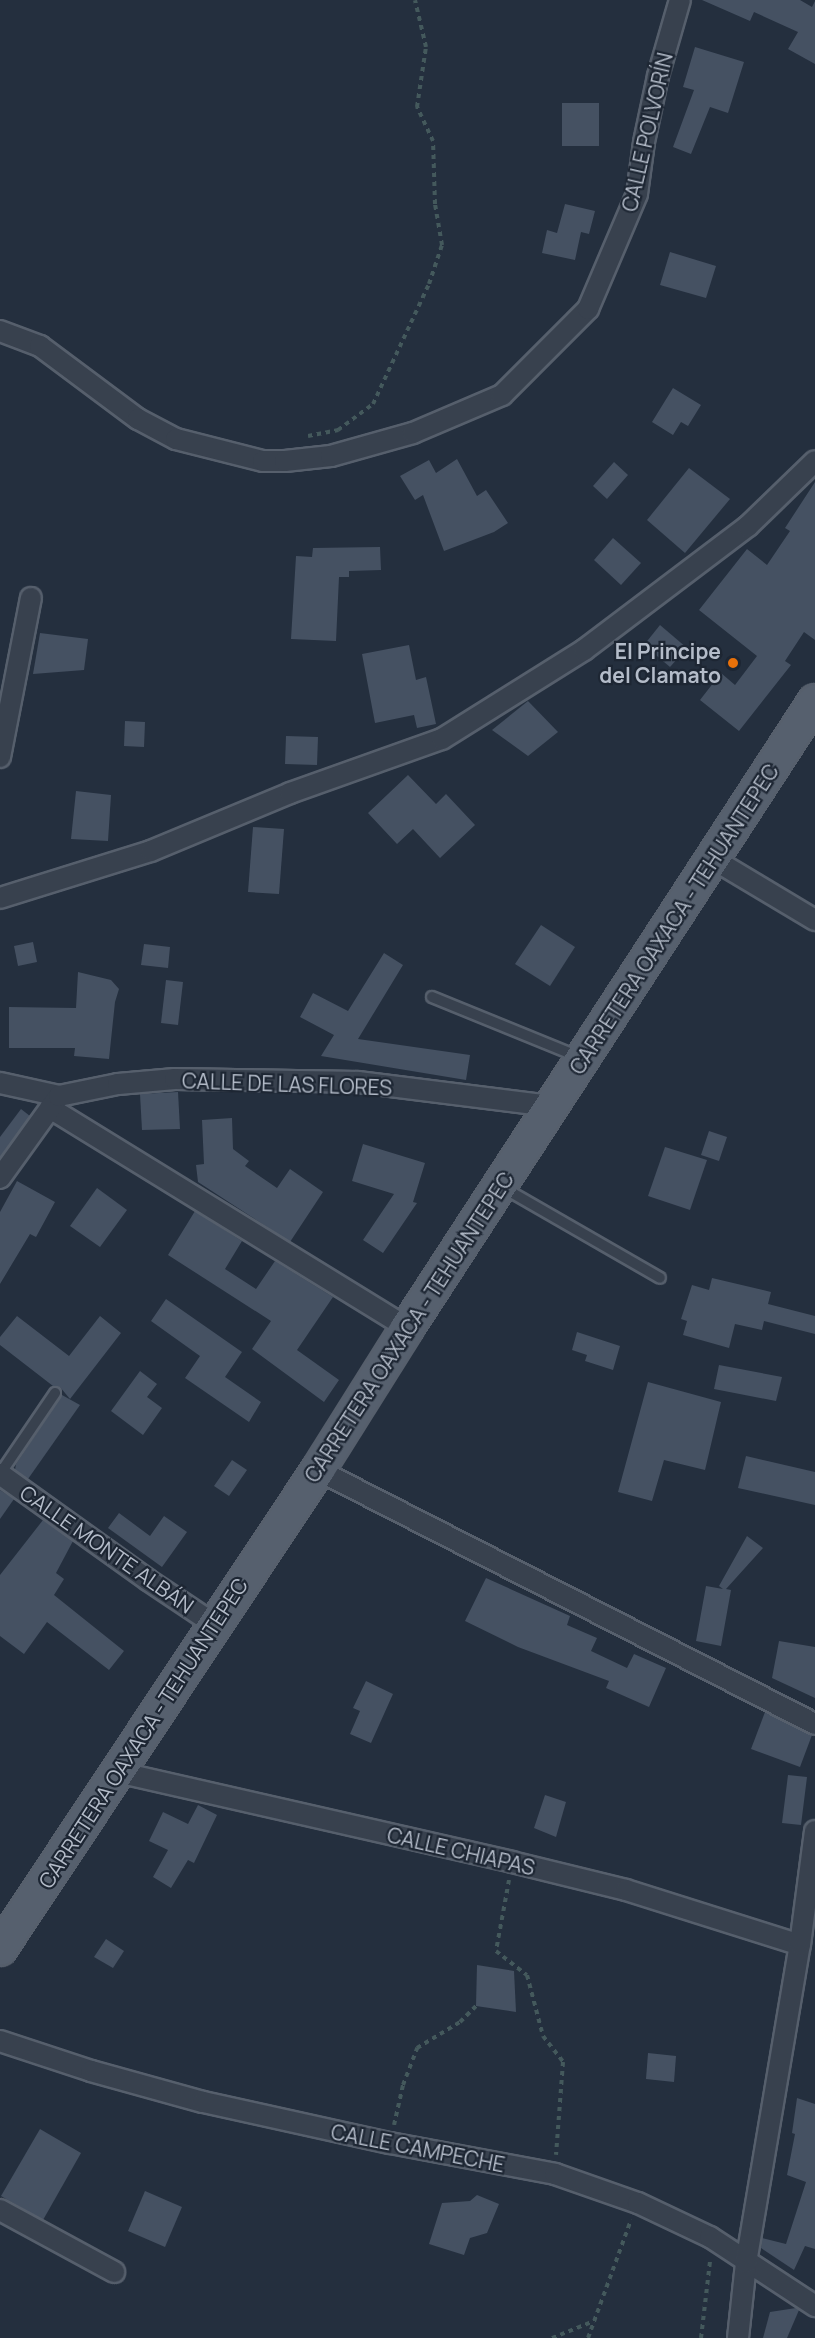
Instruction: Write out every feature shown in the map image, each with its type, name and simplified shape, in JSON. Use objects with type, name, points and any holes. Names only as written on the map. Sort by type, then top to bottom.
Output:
[{"type":"main road","name":"CARRETERA OAXACA - TEHUANTEPEC","points":[[0,1949],[318,1470],[407,1328],[815,702]]},
{"type":"street","name":"CALLE POLVORÍN","points":[[0,331],[40,346],[138,419],[177,439],[263,460],[285,461],[331,456],[413,433],[502,395],[588,309],[637,194],[644,142],[658,76],[680,0]]},
{"type":"street","points":[[0,898],[151,851],[290,793],[442,739],[584,650],[748,526],[815,461]]},
{"type":"street","points":[[0,757],[31,598]]},
{"type":"street","points":[[713,859],[815,920]]},
{"type":"street","name":"CALLE DE LAS FLORES","points":[[55,1102],[118,1084],[176,1079],[346,1082],[551,1106]]},
{"type":"street","name":"CALLE DE LAS FLORES","points":[[0,1083],[55,1102],[407,1328]]},
{"type":"street","points":[[0,1179],[55,1102]]},
{"type":"street","points":[[318,1470],[815,1724]]},
{"type":"street","name":"CALLE MONTE ALBÁN","points":[[0,1474],[147,1580],[214,1624]]},
{"type":"street","name":"CALLE CHIAPAS","points":[[117,1772],[626,1890],[800,1945]]},
{"type":"street","points":[[738,2338],[746,2263],[800,1945],[815,1831]]},
{"type":"street","name":"CALLE CAMPECHE","points":[[0,2042],[91,2071],[203,2102],[390,2143],[555,2174],[638,2203],[710,2237],[746,2263],[815,2306]]},
{"type":"street","points":[[0,2210],[114,2272]]},
{"type":"lane","points":[[432,997],[582,1059]]},
{"type":"lane","points":[[500,1185],[660,1278]]},
{"type":"lane","points":[[0,1474],[55,1393]]},
{"type":"path","points":[[304,436],[338,430],[374,405],[424,295],[442,245],[435,204],[433,141],[417,107],[426,47],[415,0]]},
{"type":"path","points":[[512,1862],[496,1951],[527,1975],[543,2036],[564,2062],[555,2174]]},
{"type":"path","points":[[390,2143],[403,2085],[417,2048],[460,2022],[476,2006]]},
{"type":"path","points":[[588,2338],[638,2203]]},
{"type":"path","points":[[701,2338],[711,2264],[710,2237]]},
{"type":"path","points":[[552,2338],[595,2321]]},
{"type":"building","points":[[702,0],[800,0],[812,7],[815,1],[815,64],[788,49],[798,32],[754,12],[750,21]]},
{"type":"building","points":[[695,47],[744,62],[728,113],[710,107],[691,154],[673,147],[694,90],[683,87]]},
{"type":"building","points":[[562,103],[599,103],[599,146],[562,146]]},
{"type":"building","points":[[565,204],[595,211],[589,234],[581,232],[575,260],[542,253],[547,230],[557,233]]},
{"type":"building","points":[[670,252],[716,266],[706,298],[660,285]]},
{"type":"building","points":[[673,388],[701,405],[688,426],[681,422],[673,435],[652,422]]},
{"type":"building","points":[[457,459],[477,496],[486,490],[508,523],[494,532],[444,551],[423,495],[415,500],[400,476],[429,460],[436,473]]},
{"type":"building","points":[[614,462],[628,475],[607,499],[593,486]]},
{"type":"building","points":[[689,468],[730,499],[685,553],[647,520]]},
{"type":"building","points":[[815,482],[815,640],[804,632],[785,661],[791,665],[739,731],[700,700],[721,673],[735,685],[757,656],[699,610],[747,549],[767,565],[790,531],[785,528]]},
{"type":"building","points":[[613,538],[641,563],[621,585],[594,560]]},
{"type":"building","points":[[380,547],[381,570],[349,571],[349,577],[339,577],[336,641],[291,639],[296,556],[312,557],[313,548]]},
{"type":"building","points":[[660,625],[687,648],[670,667],[644,645]]},
{"type":"building","points":[[40,633],[88,639],[84,670],[33,674]]},
{"type":"building","points":[[409,645],[416,680],[426,677],[436,724],[417,728],[414,715],[375,723],[362,654]]},
{"type":"building","points":[[528,701],[558,732],[528,756],[492,730]]},
{"type":"building","points":[[125,721],[145,722],[144,747],[124,746]]},
{"type":"building","points":[[286,736],[318,737],[317,765],[285,764]]},
{"type":"building","points":[[408,775],[436,804],[446,794],[475,825],[440,858],[413,829],[397,844],[368,813]]},
{"type":"building","points":[[76,791],[111,795],[108,841],[71,839]]},
{"type":"building","points":[[253,827],[284,829],[279,894],[248,892]]},
{"type":"building","points":[[541,925],[575,947],[550,986],[515,964]]},
{"type":"building","points":[[33,942],[37,962],[18,966],[14,946]]},
{"type":"building","points":[[144,944],[170,947],[168,968],[141,965]]},
{"type":"building","points":[[384,953],[403,965],[358,1039],[470,1055],[466,1080],[321,1056],[334,1035],[300,1017],[313,993],[348,1011]]},
{"type":"building","points":[[78,972],[111,980],[119,989],[115,1002],[109,1059],[74,1056],[75,1048],[9,1048],[9,1007],[76,1008]]},
{"type":"building","points":[[166,980],[183,982],[178,1025],[161,1023]]},
{"type":"building","points":[[178,1092],[180,1129],[142,1130],[140,1094]]},
{"type":"building","points":[[21,1109],[30,1116],[0,1157],[0,1137]]},
{"type":"building","points":[[232,1118],[233,1149],[249,1161],[245,1166],[277,1188],[290,1169],[323,1192],[290,1242],[198,1182],[196,1165],[204,1164],[202,1120]]},
{"type":"building","points":[[709,1131],[727,1137],[719,1161],[701,1155]]},
{"type":"building","points":[[363,1144],[425,1163],[413,1202],[417,1203],[383,1253],[363,1240],[394,1194],[352,1181]]},
{"type":"building","points":[[665,1147],[707,1160],[690,1210],[648,1196]]},
{"type":"building","points":[[17,1181],[55,1202],[36,1237],[30,1234],[0,1284],[0,1212]]},
{"type":"building","points":[[97,1188],[127,1210],[100,1247],[70,1226]]},
{"type":"building","points":[[195,1211],[242,1241],[225,1269],[256,1289],[275,1261],[333,1297],[297,1350],[339,1380],[324,1402],[252,1349],[271,1321],[168,1255]]},
{"type":"building","points":[[712,1278],[771,1292],[768,1304],[815,1316],[815,1334],[764,1321],[762,1330],[735,1324],[729,1348],[683,1335],[687,1321],[681,1319],[692,1285],[709,1290]]},
{"type":"building","points":[[166,1299],[242,1352],[225,1377],[261,1402],[249,1422],[185,1378],[200,1356],[151,1321]]},
{"type":"building","points":[[17,1316],[69,1356],[100,1316],[121,1333],[70,1399],[60,1387],[53,1386],[0,1345],[0,1337]]},
{"type":"building","points":[[577,1332],[620,1346],[613,1370],[585,1361],[587,1355],[572,1350]]},
{"type":"building","points":[[719,1365],[782,1377],[776,1401],[714,1389]]},
{"type":"building","points":[[140,1371],[157,1384],[147,1397],[162,1408],[143,1435],[111,1411]]},
{"type":"building","points":[[648,1382],[721,1402],[705,1470],[664,1460],[652,1501],[618,1492]]},
{"type":"building","points":[[62,1395],[80,1405],[28,1479],[15,1470],[16,1464]]},
{"type":"building","points":[[746,1456],[815,1472],[815,1505],[738,1488]]},
{"type":"building","points":[[232,1460],[247,1470],[229,1496],[214,1486]]},
{"type":"building","points":[[0,1490],[14,1499],[0,1519]]},
{"type":"building","points":[[119,1513],[150,1536],[164,1516],[187,1532],[162,1567],[108,1528]]},
{"type":"building","points":[[43,1520],[73,1541],[56,1573],[64,1579],[54,1595],[124,1651],[109,1670],[47,1622],[24,1654],[0,1636],[0,1575]]},
{"type":"building","points":[[747,1536],[763,1548],[726,1589],[731,1590],[721,1646],[696,1641],[706,1586],[723,1589],[719,1586]]},
{"type":"building","points":[[486,1578],[570,1616],[567,1625],[597,1638],[591,1651],[627,1668],[634,1654],[666,1668],[649,1707],[606,1688],[609,1681],[518,1647],[465,1621]]},
{"type":"building","points":[[779,1641],[815,1647],[815,1698],[772,1678]]},
{"type":"building","points":[[366,1681],[393,1694],[371,1743],[350,1734],[360,1711],[353,1708]]},
{"type":"building","points":[[765,1712],[812,1735],[800,1767],[751,1749]]},
{"type":"building","points":[[788,1775],[807,1777],[801,1825],[782,1823]]},
{"type":"building","points":[[545,1795],[566,1802],[556,1837],[534,1828]]},
{"type":"building","points":[[198,1805],[217,1815],[194,1863],[188,1860],[171,1888],[153,1877],[168,1850],[149,1841],[163,1812],[188,1824]]},
{"type":"building","points":[[106,1939],[124,1951],[113,1968],[94,1957]]},
{"type":"building","points":[[477,1965],[514,1971],[516,2012],[476,2006]]},
{"type":"building","points":[[648,2053],[676,2056],[674,2082],[646,2079]]},
{"type":"building","points":[[797,2098],[815,2104],[815,2249],[805,2246],[794,2270],[761,2248],[762,2238],[786,2244],[806,2182],[787,2175],[795,2134],[792,2133]]},
{"type":"building","points":[[40,2129],[81,2153],[43,2220],[1,2196]]},
{"type":"building","points":[[145,2191],[182,2207],[165,2247],[128,2231]]},
{"type":"building","points":[[477,2195],[499,2204],[487,2233],[470,2238],[464,2255],[429,2244],[442,2203],[470,2201]]},
{"type":"building","points":[[796,2308],[799,2310],[787,2338],[763,2338],[770,2312]]},
{"type":"place","name":"El Principe del Clamato","points":[[733,663]]}]
